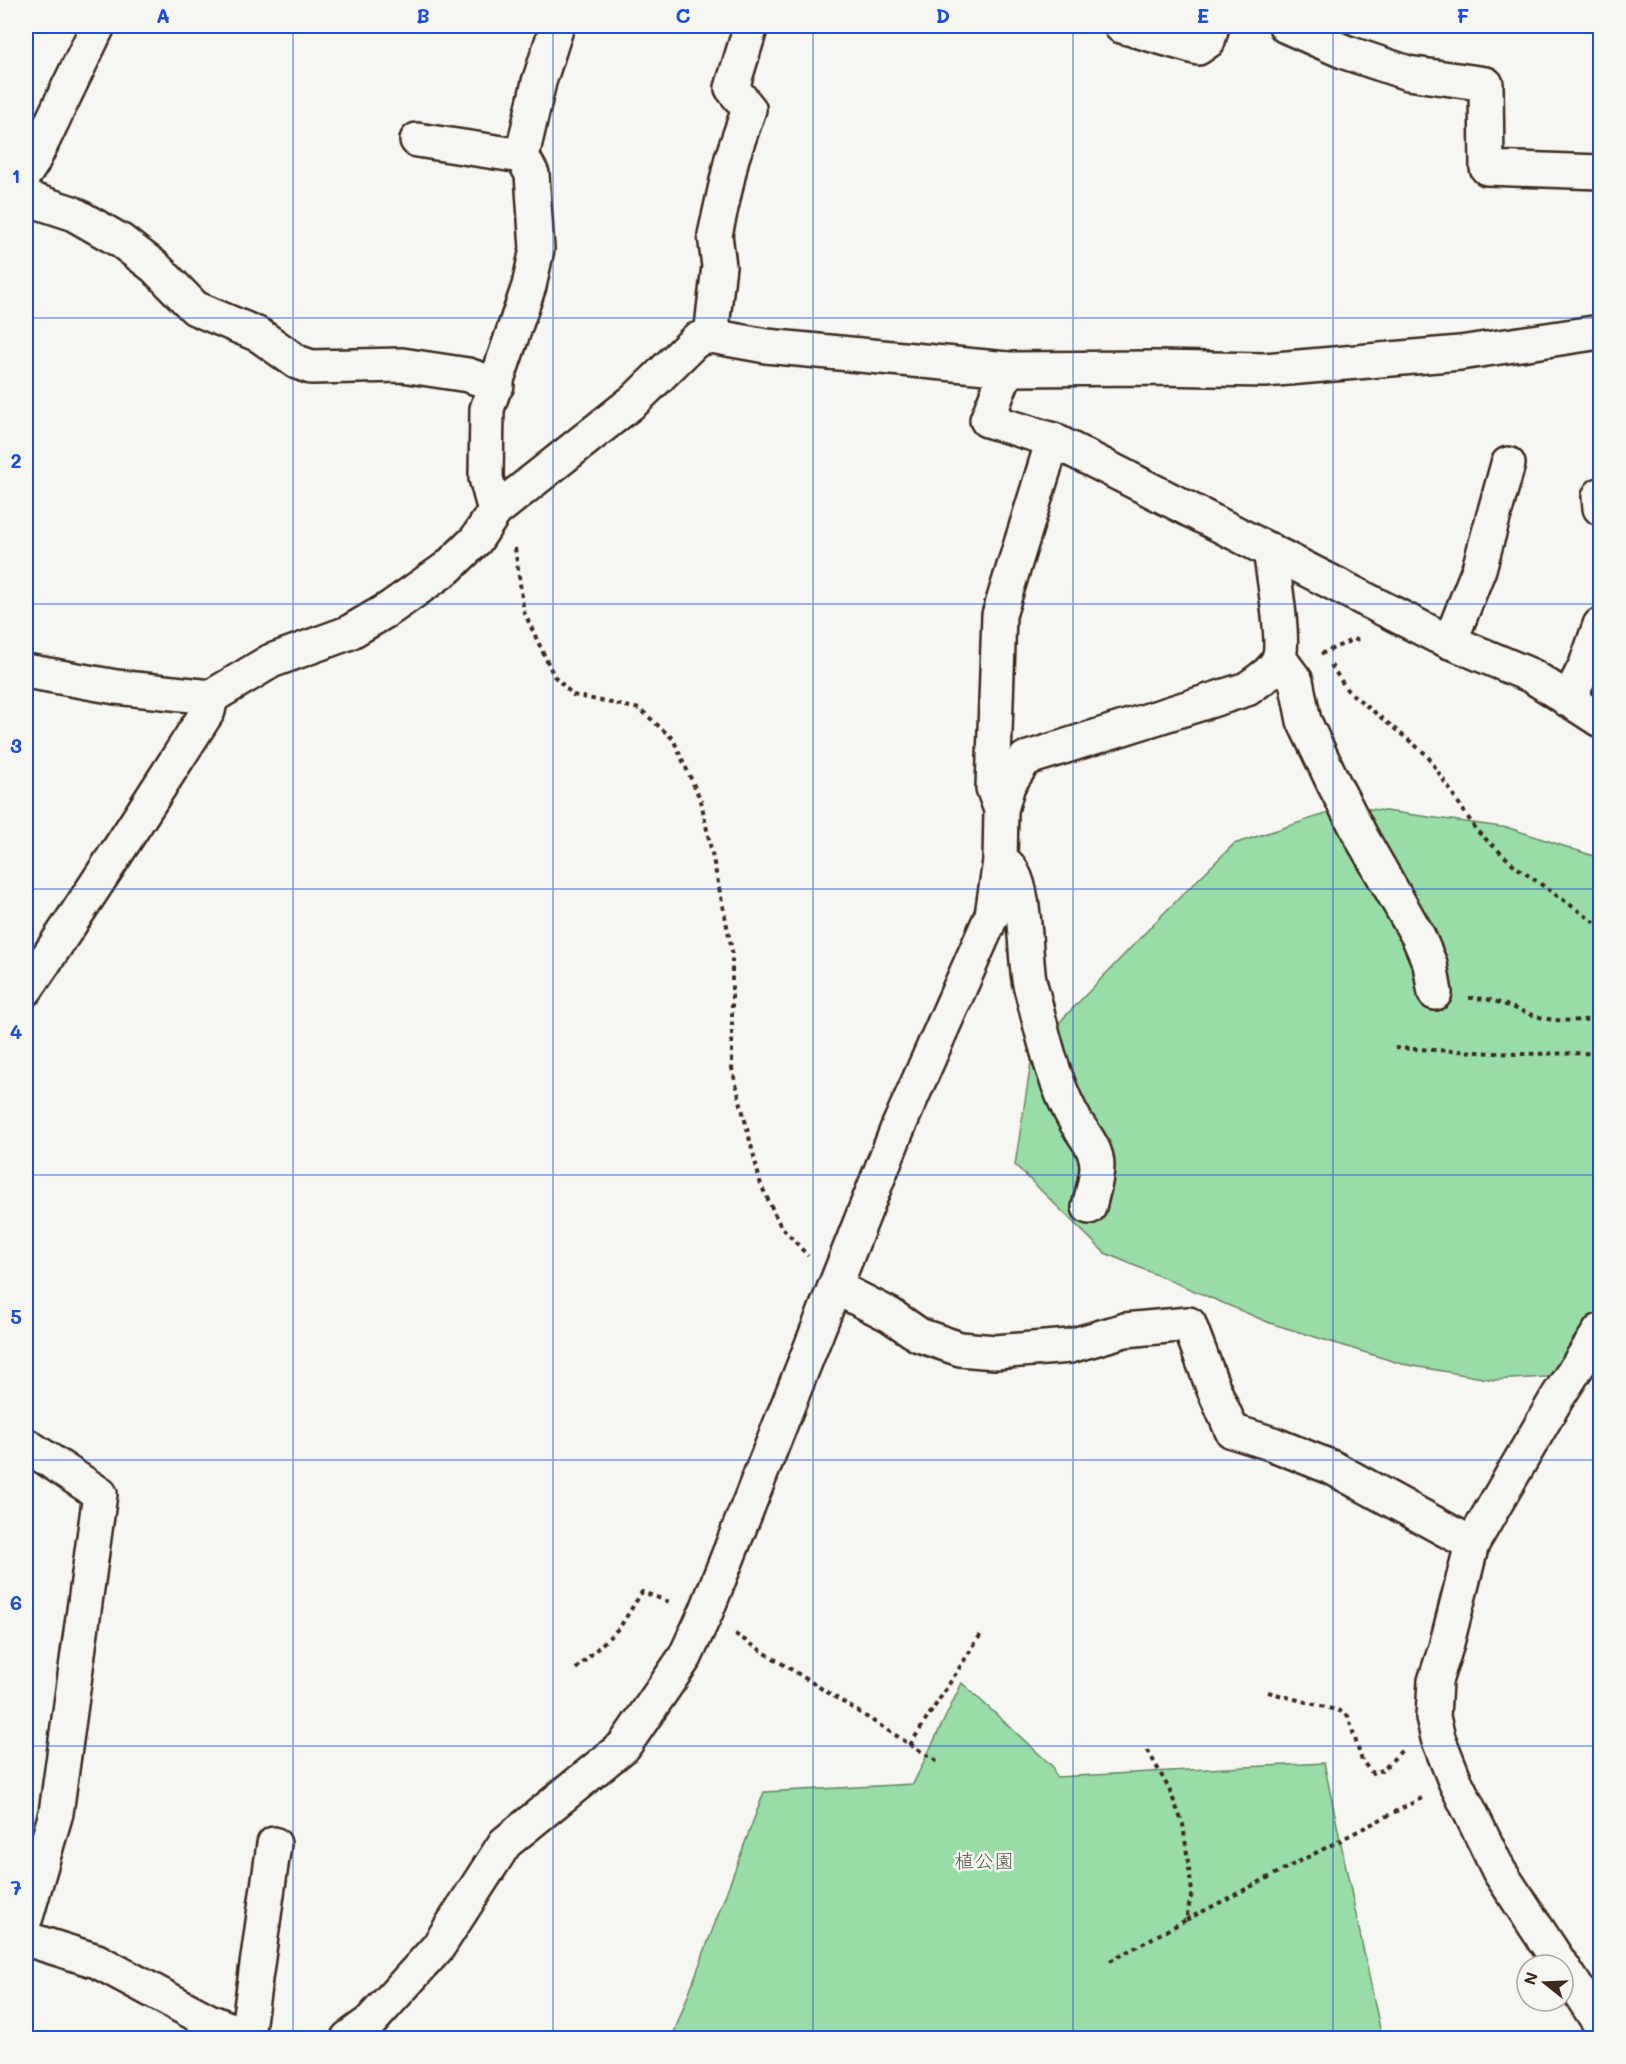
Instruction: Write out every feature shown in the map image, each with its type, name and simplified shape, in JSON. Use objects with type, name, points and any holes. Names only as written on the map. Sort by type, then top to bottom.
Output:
[{"type":"street","points":[[28,165],[98,26]]},
{"type":"street","points":[[502,506],[486,478],[487,409],[529,286],[537,249],[532,174],[522,156],[539,82],[557,26]]},
{"type":"street","points":[[711,336],[719,266],[715,235],[732,158],[749,109],[732,88],[751,26]]},
{"type":"street","points":[[1121,26],[1198,48],[1208,41],[1212,26]]},
{"type":"street","points":[[1286,26],[1345,52],[1408,73],[1486,84],[1487,168],[1600,172]]},
{"type":"street","points":[[417,140],[522,156]]},
{"type":"street","points":[[26,198],[72,213],[121,241],[155,267],[195,308],[259,335],[297,362],[311,367],[402,365],[468,375],[497,385]]},
{"type":"street","points":[[26,671],[116,687],[212,697],[271,661],[348,633],[390,609],[447,568],[476,540],[502,506],[635,400],[696,340],[711,336],[766,346],[1007,369],[1265,370],[1460,353],[1600,332]]},
{"type":"street","points":[[1007,369],[987,420],[1053,440],[1450,642],[1532,676],[1600,720]]},
{"type":"street","points":[[348,2038],[370,2022],[438,1947],[505,1842],[624,1746],[685,1657],[705,1615],[897,1130],[992,915],[1000,861],[1000,810],[993,788],[999,615],[1053,440]]},
{"type":"street","points":[[1450,642],[1479,569],[1508,464]]},
{"type":"street","points":[[1600,495],[1600,508]]},
{"type":"street","points":[[1000,810],[1008,785],[1025,759],[1248,688],[1269,674],[1279,658],[1280,634],[1270,550]]},
{"type":"street","points":[[1568,700],[1586,665],[1600,625]]},
{"type":"street","points":[[1279,658],[1296,681],[1304,721],[1334,784],[1418,936],[1430,964],[1449,995]]},
{"type":"street","points":[[26,989],[208,711],[212,697]]},
{"type":"street","points":[[1000,861],[1006,862],[1014,872],[1025,921],[1027,972],[1048,1051],[1075,1119],[1093,1148],[1097,1166],[1089,1207]]},
{"type":"street","points":[[837,1282],[920,1335],[960,1349],[995,1352],[1070,1346],[1125,1330],[1189,1324],[1232,1431],[1274,1444],[1333,1468],[1472,1544]]},
{"type":"street","points":[[1553,1953],[1499,1871],[1455,1781],[1438,1738],[1433,1717],[1435,1681],[1472,1544],[1557,1398],[1600,1330]]},
{"type":"street","points":[[26,1445],[100,1494],[56,1813],[26,1917]]},
{"type":"street","points":[[26,1941],[33,1941],[97,1961],[209,2021],[249,2037],[274,1844]]},
{"type":"street","points":[[1575,1986],[1600,2024]]},
{"type":"path","points":[[502,506],[524,612],[554,676],[573,695],[640,709],[673,739],[701,801],[732,950],[732,1068],[761,1185],[780,1225],[805,1255],[837,1282]]},
{"type":"path","points":[[1324,652],[1347,690],[1427,755],[1477,831],[1515,866],[1600,926]]},
{"type":"path","points":[[1449,995],[1486,998],[1554,1021],[1600,1019]]},
{"type":"path","points":[[1395,1048],[1516,1054],[1600,1053]]},
{"type":"path","points":[[576,1669],[620,1627],[642,1592],[705,1615],[938,1762]]},
{"type":"path","points":[[910,1745],[981,1634]]},
{"type":"path","points":[[1268,1692],[1340,1711],[1348,1716],[1362,1761],[1372,1773],[1383,1770],[1400,1750],[1412,1744],[1438,1738]]},
{"type":"path","points":[[1146,1747],[1169,1789],[1183,1824],[1192,1892],[1186,1920]]},
{"type":"path","points":[[1110,1961],[1455,1781]]},
{"type":"green space","points":[[1349,806],[1509,828],[1600,858],[1600,1364],[1562,1376],[1494,1380],[1402,1364],[1270,1323],[1105,1253],[1015,1165],[1033,1050],[1163,914],[1234,844]]},
{"type":"green space","name":"植公園","points":[[962,1683],[1052,1766],[1056,1777],[1324,1763],[1382,2038],[672,2038],[764,1792],[913,1784]]}]
